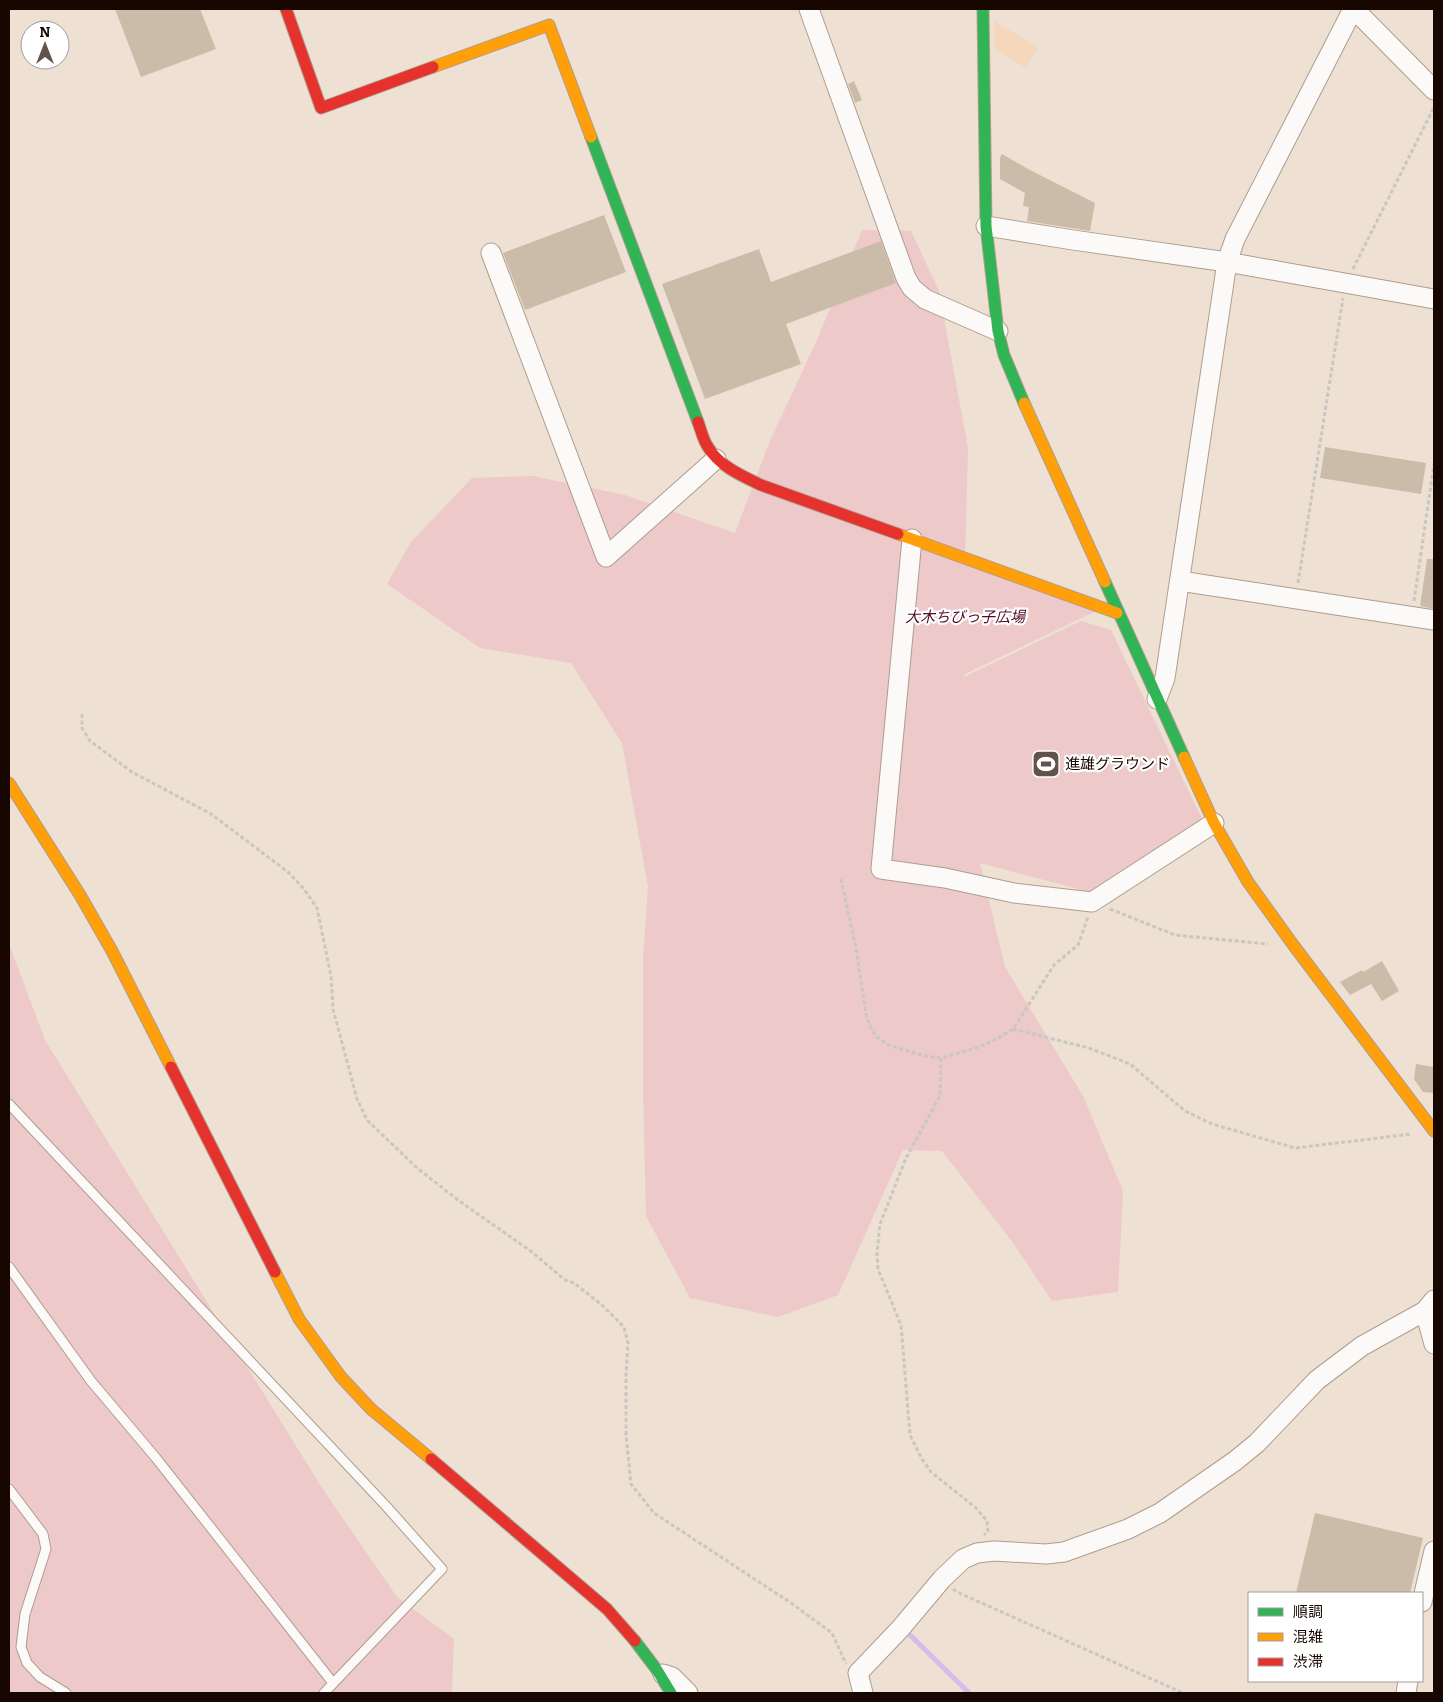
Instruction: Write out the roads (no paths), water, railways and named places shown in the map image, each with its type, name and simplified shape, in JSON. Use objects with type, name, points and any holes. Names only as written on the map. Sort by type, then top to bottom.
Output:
[{"type":"street","points":[[286,9],[321,108],[546,17],[708,446],[716,459],[761,486],[1117,613]]},
{"type":"street","points":[[809,9],[906,278],[912,288],[926,299],[998,331]]},
{"type":"street","points":[[983,9],[986,226],[998,331],[1013,379],[1117,613],[1214,824],[1248,882],[1434,1131]]},
{"type":"street","points":[[1157,699],[1165,678],[1227,262],[1235,239],[1353,9],[1434,90]]},
{"type":"street","points":[[986,226],[1227,262],[1434,299]]},
{"type":"street","points":[[491,253],[606,557],[716,459]]},
{"type":"street","points":[[912,539],[881,869],[946,878],[1014,892],[1092,902],[1214,824]]},
{"type":"street","points":[[1180,581],[1434,620]]},
{"type":"street","points":[[9,783],[80,895],[112,951],[299,1319],[320,1352],[345,1383],[371,1409],[607,1609],[635,1639],[671,1693]]},
{"type":"street","points":[[863,1693],[858,1673],[900,1629],[942,1579],[963,1559],[977,1553],[994,1551],[1046,1554],[1064,1552],[1128,1529],[1160,1512],[1235,1461],[1257,1443],[1317,1380],[1362,1346],[1430,1305],[1434,1344]]},
{"type":"street","points":[[1423,1598],[1434,1550]]},
{"type":"street","points":[[659,1673],[672,1677],[688,1693]]},
{"type":"lane","points":[[9,1104],[442,1569],[324,1693]]},
{"type":"lane","points":[[9,1267],[91,1381],[156,1458],[334,1683]]},
{"type":"lane","points":[[9,1489],[43,1534],[46,1549],[25,1614],[21,1647],[27,1663],[40,1678],[66,1693]]},
{"type":"waterway","points":[[908,1633],[969,1693]]},
{"type":"place","name":"進雄グラウンド","points":[[1046,764]]},
{"type":"park label","name":"大木ちびっ子広場","points":[[965,617]]}]
